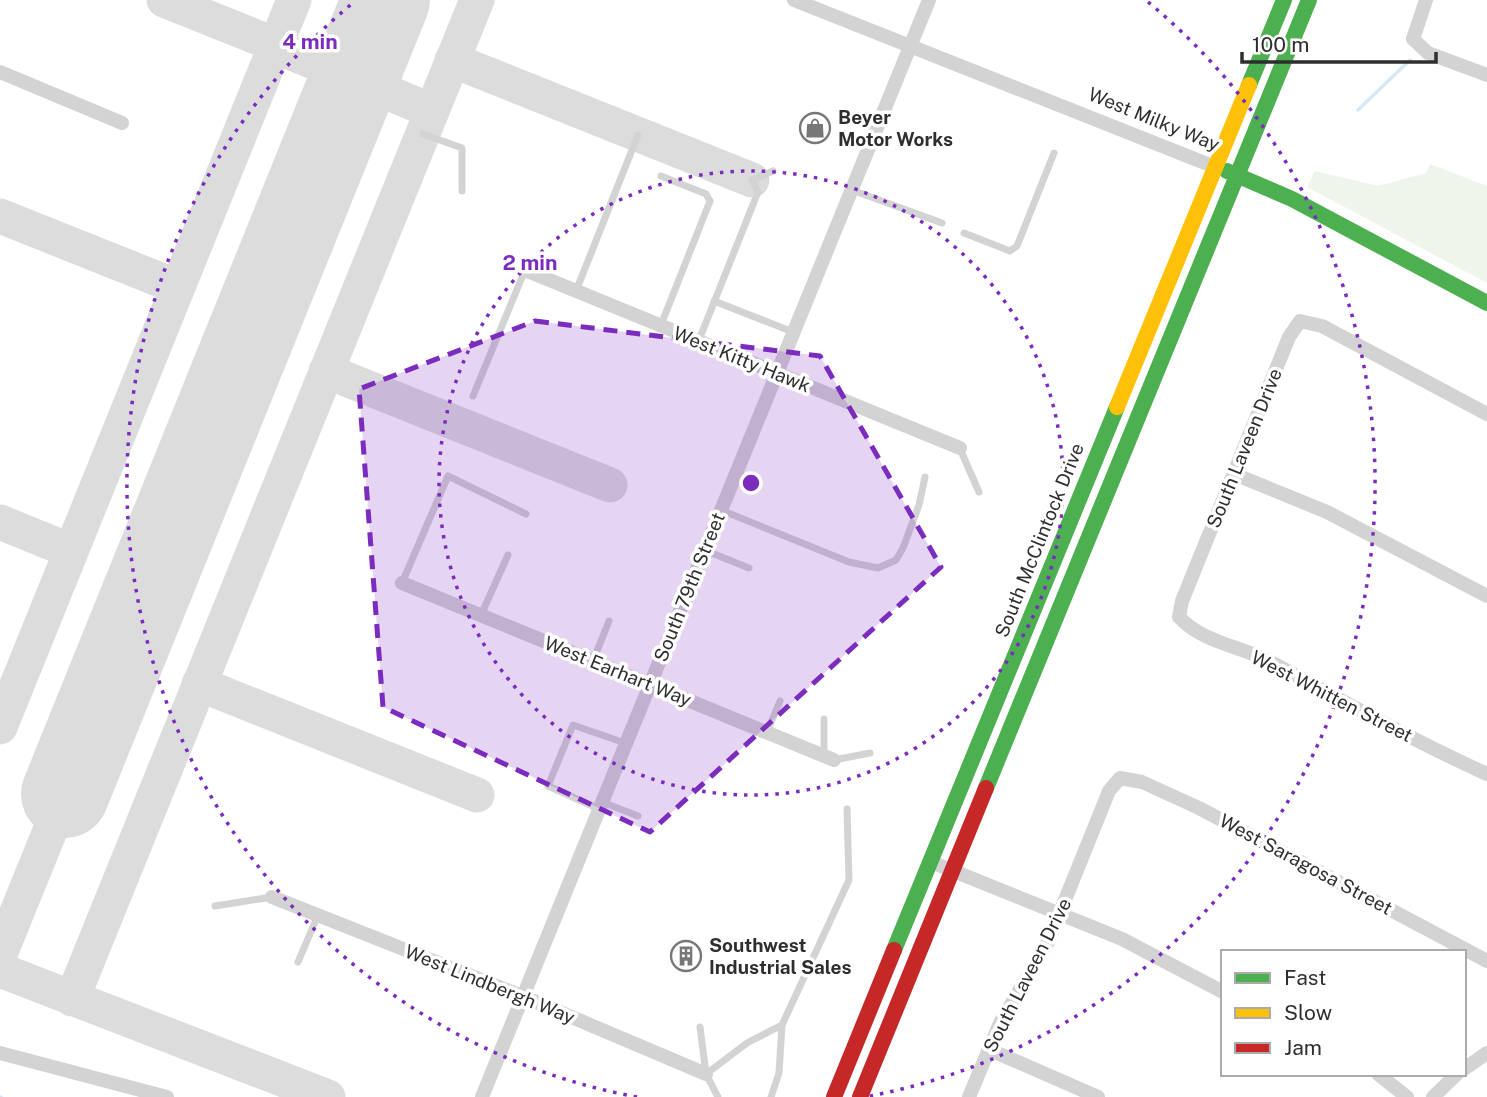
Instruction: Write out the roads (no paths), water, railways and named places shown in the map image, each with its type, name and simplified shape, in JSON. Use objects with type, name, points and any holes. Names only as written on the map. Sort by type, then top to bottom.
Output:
[{"type":"main road","name":"South McClintock Drive","points":[[835,1097],[1284,0]]},
{"type":"main road","points":[[860,1097],[1309,0]]},
{"type":"main road","name":"West Milky Way","points":[[1215,166],[1316,212],[1487,303]]},
{"type":"street","name":"South 79th Street","points":[[482,1097],[929,0]]},
{"type":"street","points":[[1426,0],[1413,39],[1428,53],[1487,75]]},
{"type":"street","name":"West Milky Way","points":[[799,1],[1215,166]]},
{"type":"street","points":[[0,72],[122,123]]},
{"type":"street","name":"West Kitty Hawk","points":[[525,270],[960,448]]},
{"type":"street","name":"South Laveen Drive","points":[[1179,617],[1182,601],[1289,337],[1300,321],[1322,326],[1487,414]]},
{"type":"street","points":[[1234,474],[1327,512],[1487,596]]},
{"type":"street","name":"West Earhart Way","points":[[402,583],[829,758]]},
{"type":"street","name":"West Whitten Street","points":[[1179,617],[1190,629],[1266,660],[1436,751],[1487,774]]},
{"type":"street","name":"South Laveen Drive","points":[[969,1097],[988,1049],[1061,914],[1109,791],[1120,778]]},
{"type":"street","name":"West Saragosa Street","points":[[1120,778],[1142,782],[1199,808],[1487,961]]},
{"type":"street","points":[[931,862],[1122,939],[1221,991]]},
{"type":"street","name":"West Lindbergh Way","points":[[272,897],[522,996],[706,1074]]},
{"type":"street","points":[[988,1049],[1098,1097]]},
{"type":"street","points":[[0,1053],[167,1097]]},
{"type":"street","points":[[1466,1068],[1487,1053]]},
{"type":"street","points":[[1380,1076],[1406,1097]]},
{"type":"street","points":[[1433,1097],[1455,1076]]},
{"type":"lane","points":[[423,134],[462,148],[462,191]]},
{"type":"lane","points":[[576,291],[638,135]]},
{"type":"lane","points":[[964,233],[1010,251],[1017,246],[1055,153]]},
{"type":"lane","points":[[698,341],[758,192],[752,180],[773,171]]},
{"type":"lane","points":[[660,325],[710,201],[706,194],[661,176]]},
{"type":"lane","points":[[851,190],[942,223]]},
{"type":"lane","points":[[473,396],[525,270]]},
{"type":"lane","points":[[714,301],[793,332]]},
{"type":"lane","points":[[960,448],[979,492]]},
{"type":"lane","points":[[402,583],[448,476],[526,514]]},
{"type":"lane","points":[[721,510],[849,562],[878,568],[896,560],[903,548],[919,505],[925,477]]},
{"type":"lane","points":[[704,550],[749,568]]},
{"type":"lane","points":[[481,615],[508,555]]},
{"type":"lane","points":[[593,661],[609,621]]},
{"type":"lane","points":[[767,733],[780,701]]},
{"type":"lane","points":[[824,719],[829,758],[870,753]]},
{"type":"lane","points":[[625,743],[573,725],[548,786],[638,816]]},
{"type":"lane","points":[[771,1097],[779,1073],[782,1025],[849,880],[847,809]]},
{"type":"lane","points":[[215,906],[272,897]]},
{"type":"lane","points":[[298,962],[318,915]]},
{"type":"lane","points":[[706,1074],[747,1043],[782,1025]]},
{"type":"lane","points":[[700,1027],[706,1074],[718,1097]]},
{"type":"waterway","points":[[1358,110],[1410,60]]},
{"type":"place","name":"Beyer Motor Works","points":[[815,128]]},
{"type":"place","name":"Southwest Industrial Sales","points":[[686,956]]}]
